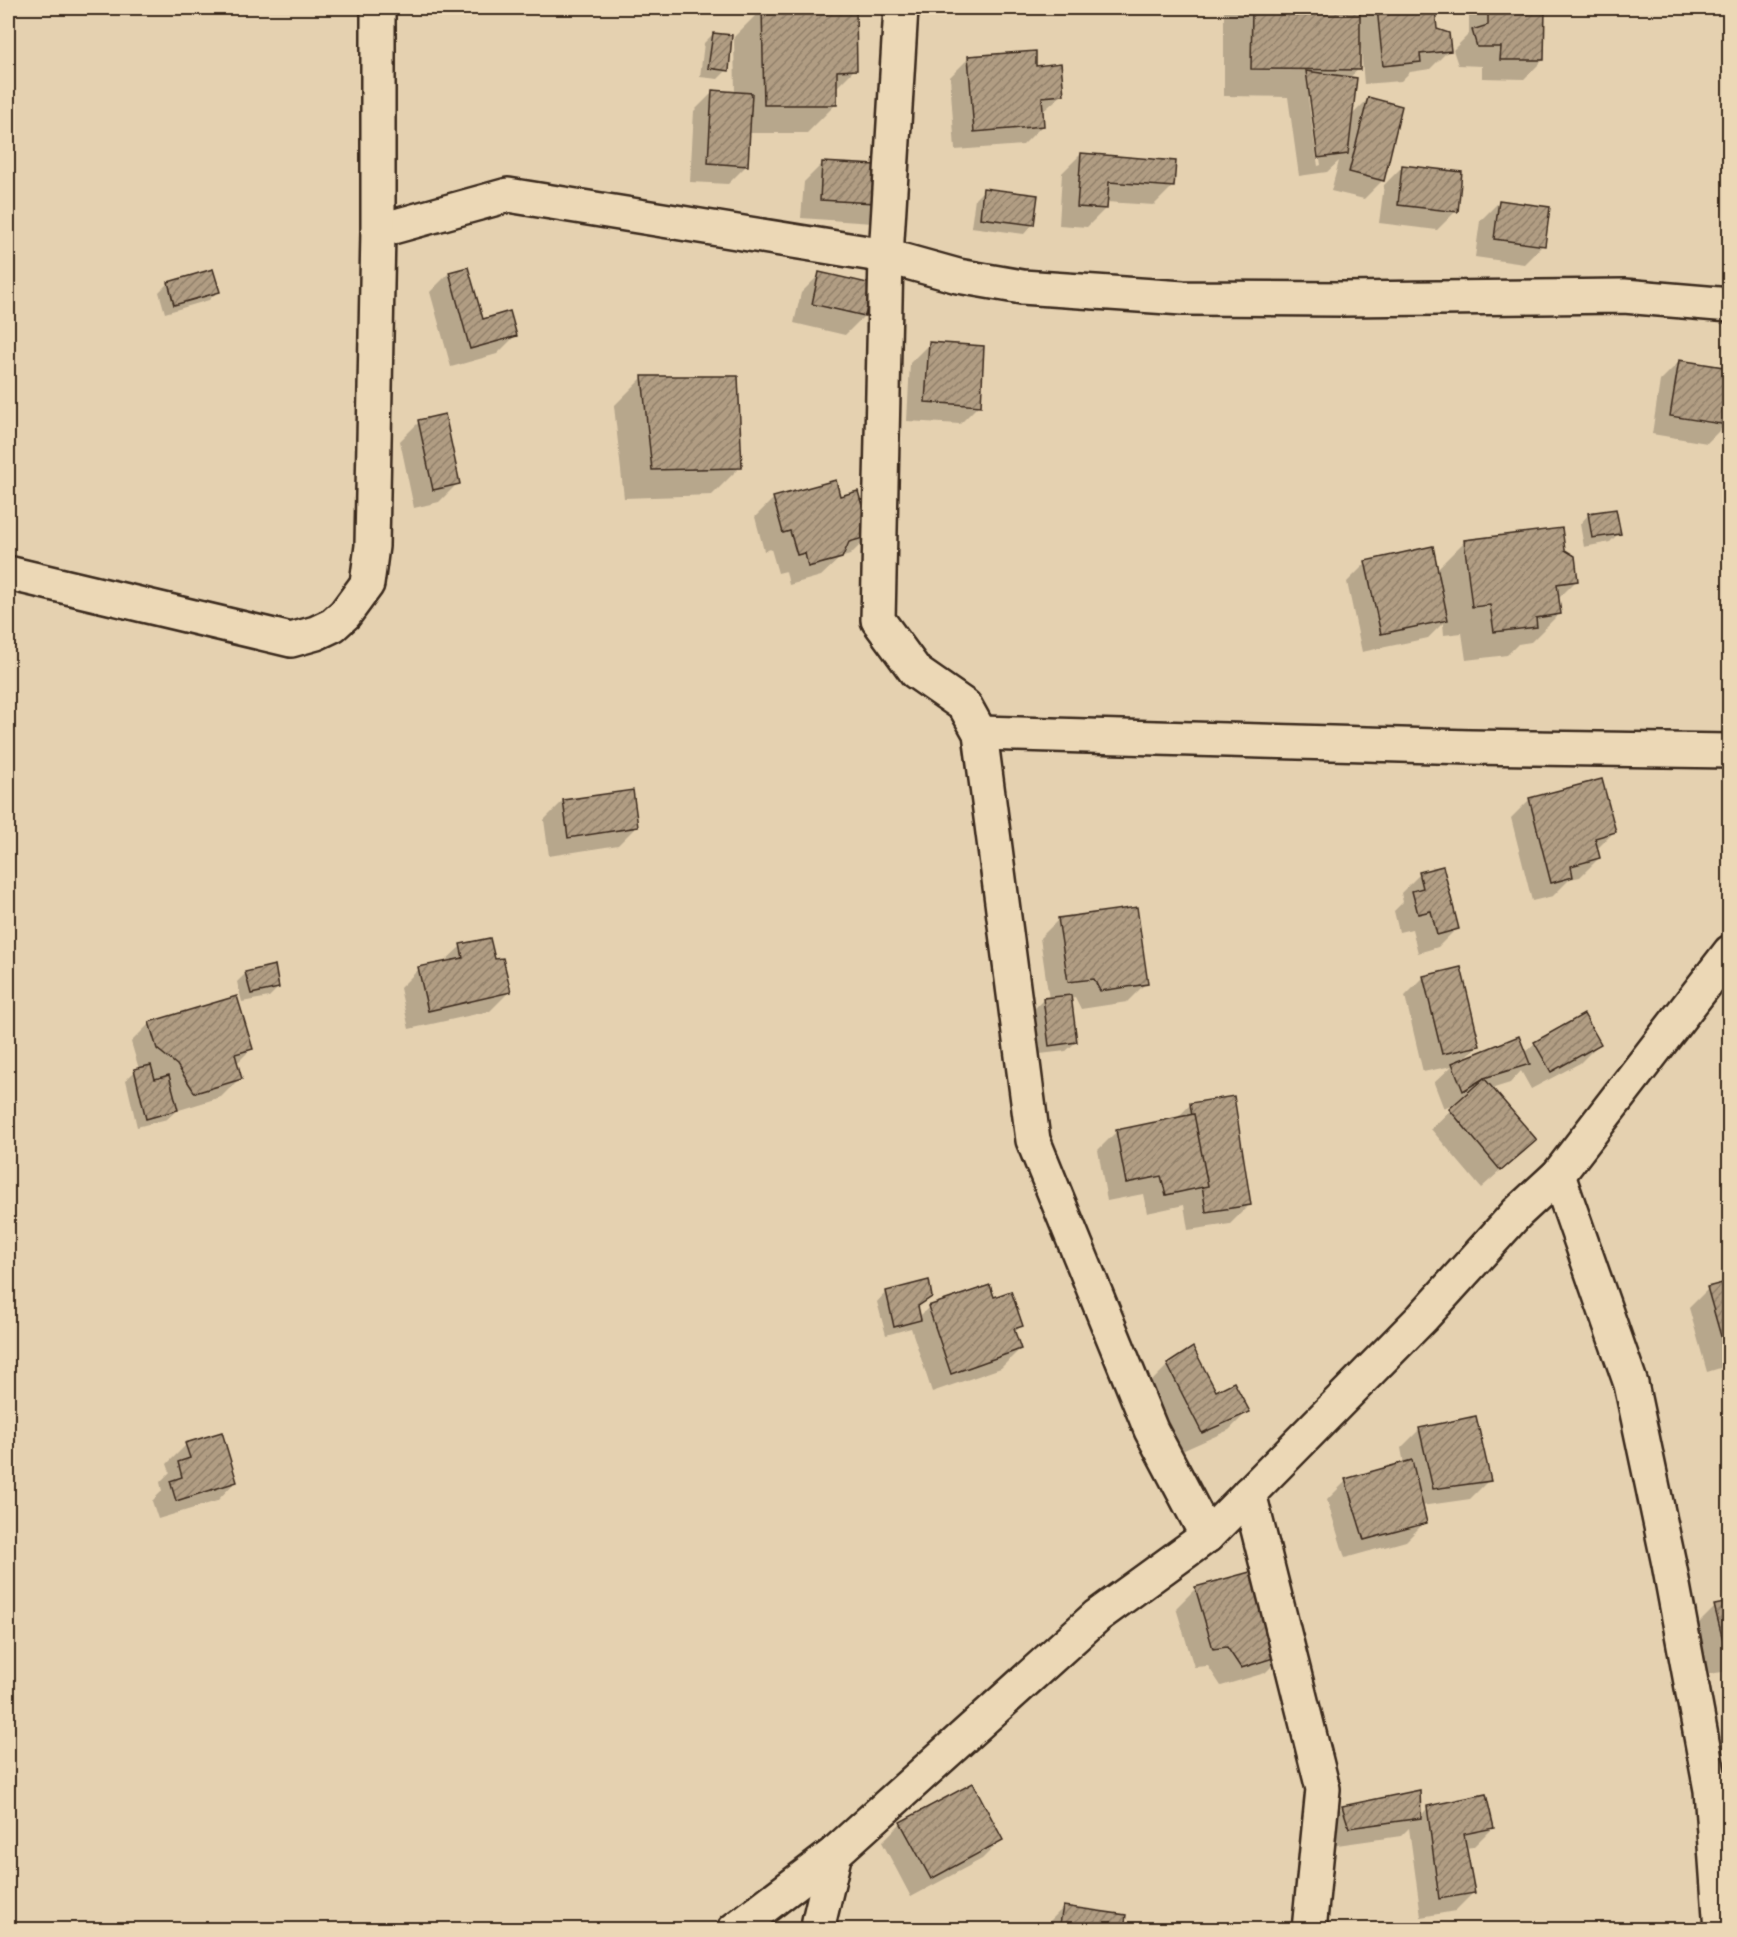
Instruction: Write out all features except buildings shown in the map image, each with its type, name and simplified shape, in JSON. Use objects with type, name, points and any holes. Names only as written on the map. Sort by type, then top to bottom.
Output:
[{"type":"street","points":[[8,573],[291,640],[316,633],[333,625],[345,614],[367,584],[372,546],[378,231],[378,8]]},
{"type":"street","points":[[901,8],[886,256],[878,620],[916,672],[966,706],[980,733],[1033,1140],[1151,1430],[1207,1536]]},
{"type":"street","points":[[378,231],[508,195],[886,256],[958,276],[1022,287],[1183,298],[1624,296],[1730,305]]},
{"type":"street","points":[[980,733],[1470,747],[1730,751]]},
{"type":"street","points":[[734,1929],[835,1853],[1097,1616],[1207,1536],[1422,1318],[1517,1212],[1558,1175],[1730,952]]},
{"type":"street","points":[[1558,1175],[1631,1384],[1720,1789],[1721,1929]]},
{"type":"street","points":[[1249,1493],[1323,1789],[1309,1929]]},
{"type":"street","points":[[821,1929],[819,1921],[835,1853]]}]
